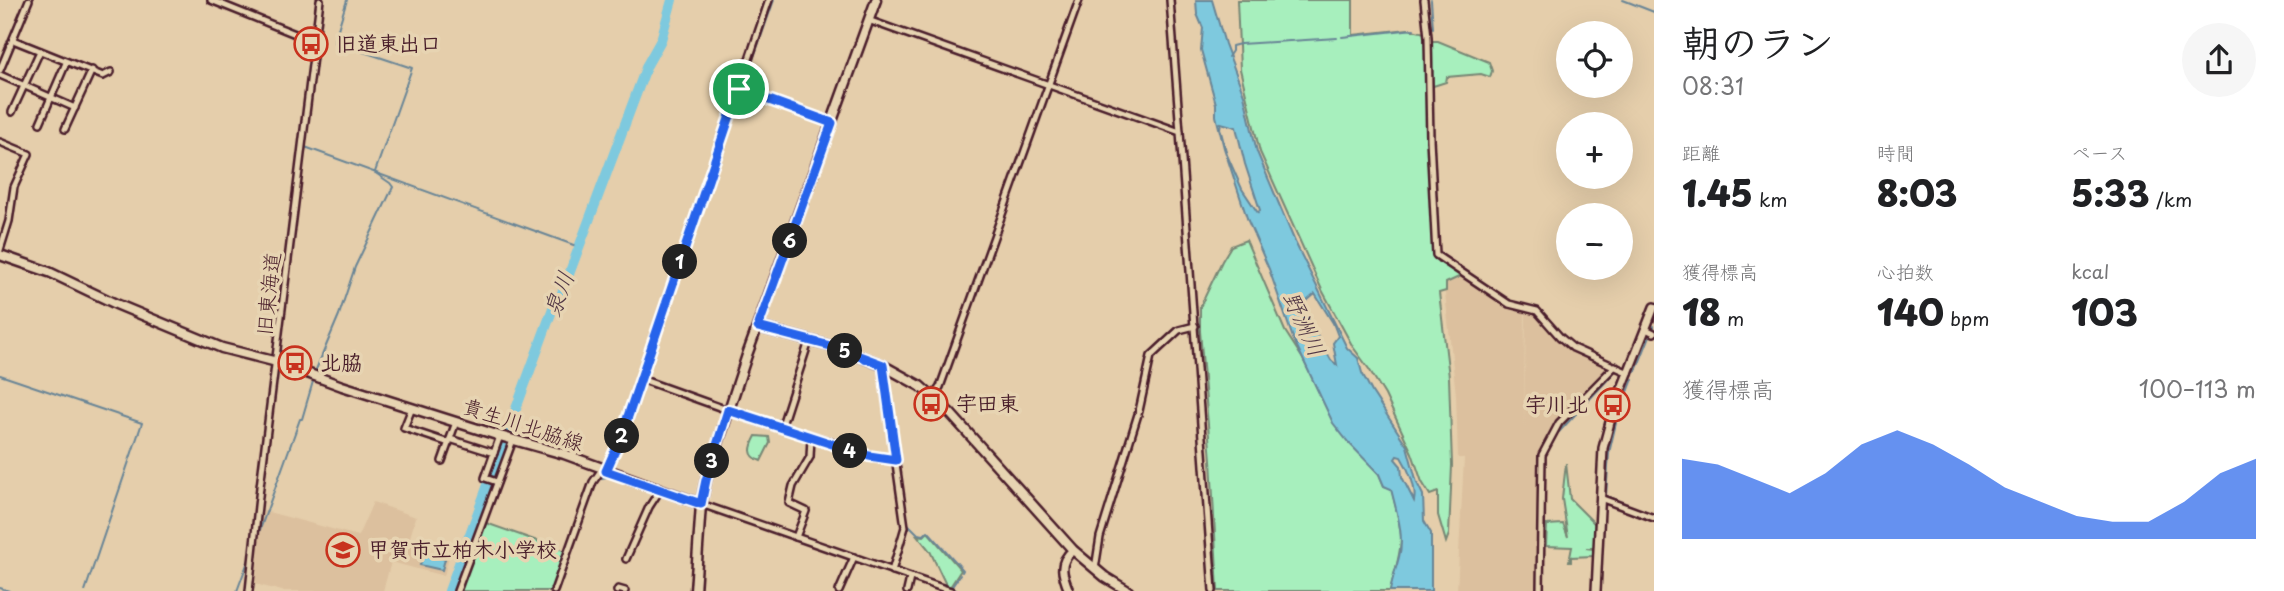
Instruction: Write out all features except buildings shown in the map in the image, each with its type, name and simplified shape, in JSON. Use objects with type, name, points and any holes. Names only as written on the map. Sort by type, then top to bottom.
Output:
[{"type":"main road","points":[[695,591],[701,504],[706,480],[728,410],[876,0]]},
{"type":"main road","name":"貴生川北脇線","points":[[0,253],[222,348],[277,362],[342,386],[564,454],[701,504]]},
{"type":"main road","points":[[758,327],[838,348],[906,377],[950,412],[1073,550],[1128,591]]},
{"type":"street","points":[[29,0],[0,72],[24,86],[75,108]]},
{"type":"street","points":[[211,0],[315,42]]},
{"type":"street","name":"旧東海道","points":[[249,591],[320,0]]},
{"type":"street","points":[[554,591],[593,482],[604,470],[621,437],[769,0]]},
{"type":"street","points":[[933,397],[940,387],[1079,0]]},
{"type":"street","points":[[1170,0],[1213,591]]},
{"type":"street","points":[[1424,0],[1428,37],[1436,255],[1509,303],[1537,311],[1573,348],[1629,373]]},
{"type":"street","points":[[868,20],[1180,132]]},
{"type":"street","points":[[13,40],[103,76],[111,72]]},
{"type":"street","points":[[12,112],[40,51]]},
{"type":"street","points":[[40,123],[66,63]]},
{"type":"street","points":[[65,129],[92,70]]},
{"type":"street","points":[[739,89],[832,123]]},
{"type":"street","points":[[0,142],[29,154],[14,187],[9,221],[0,253]]},
{"type":"street","points":[[1596,591],[1603,448],[1614,411],[1654,307]]},
{"type":"street","points":[[1095,569],[1101,537],[1139,411],[1151,356],[1179,330],[1195,326]]},
{"type":"street","points":[[1646,329],[1654,332]]},
{"type":"street","points":[[781,428],[809,341]]},
{"type":"street","points":[[883,365],[905,527],[892,571]]},
{"type":"street","points":[[1540,591],[1542,455],[1559,423],[1615,366]]},
{"type":"street","points":[[641,379],[869,456],[896,460]]},
{"type":"street","points":[[412,408],[404,428],[494,453]]},
{"type":"street","points":[[442,461],[456,422]]},
{"type":"street","points":[[497,482],[485,478],[500,436]]},
{"type":"street","points":[[796,537],[806,511],[789,503],[793,486],[810,457],[811,437]]},
{"type":"street","points":[[457,591],[513,439]]},
{"type":"street","points":[[626,559],[649,507],[660,490]]},
{"type":"street","points":[[1600,498],[1654,518]]},
{"type":"street","points":[[701,504],[951,591]]},
{"type":"street","points":[[1069,591],[1062,564],[1065,556],[1073,550]]},
{"type":"street","points":[[839,591],[854,557]]},
{"type":"street","points":[[907,591],[910,578]]},
{"type":"street","points":[[617,591],[625,591]]},
{"type":"shaded area","points":[[1462,277],[1508,308],[1525,311],[1524,430],[1526,309],[1536,313],[1568,348],[1606,365],[1608,369],[1557,420],[1539,455],[1537,591],[1457,591],[1464,458],[1458,458],[1456,395],[1444,284]]},
{"type":"shaded area","name":"甲賀市立柏木小学校","points":[[373,502],[416,517],[408,544],[449,556],[444,576],[391,562],[383,591],[282,591],[255,584],[261,510],[358,536]]},
{"type":"green space","points":[[1237,0],[1353,0],[1353,35],[1408,29],[1425,33],[1430,44],[1438,41],[1489,62],[1492,71],[1490,77],[1481,74],[1447,77],[1446,82],[1430,87],[1435,255],[1438,262],[1441,261],[1460,274],[1446,283],[1446,291],[1439,293],[1449,377],[1452,465],[1449,534],[1446,542],[1438,515],[1438,492],[1430,495],[1422,482],[1412,453],[1385,395],[1353,347],[1322,290],[1260,152],[1240,69]]},
{"type":"green space","points":[[1246,240],[1285,331],[1303,359],[1334,423],[1379,474],[1384,486],[1391,488],[1401,537],[1390,591],[1218,591],[1200,307],[1231,246]]},
{"type":"green space","points":[[756,436],[769,437],[770,443],[761,461],[753,457],[751,451]]},
{"type":"green space","points":[[1566,463],[1570,499],[1595,524],[1594,548],[1586,548],[1593,549],[1593,556],[1571,557],[1571,562],[1569,562],[1572,547],[1546,546],[1547,525],[1563,524],[1568,537],[1562,499]]},
{"type":"green space","points":[[486,523],[566,551],[550,591],[460,591]]},
{"type":"green space","points":[[928,532],[961,570],[950,587],[947,587],[930,551],[917,535],[924,536]]},
{"type":"water","name":"野洲川","points":[[1196,0],[1212,0],[1244,95],[1257,152],[1295,242],[1347,348],[1358,358],[1372,392],[1407,446],[1423,495],[1424,521],[1431,533],[1431,591],[1390,591],[1401,549],[1399,523],[1391,489],[1384,486],[1379,474],[1333,423],[1293,338],[1269,269],[1248,221],[1224,148],[1216,116],[1216,104],[1201,50],[1203,28],[1197,14]],"holes":[[[1221,123],[1236,127],[1260,210],[1258,213],[1242,189],[1227,155]],[[1315,294],[1333,323],[1338,336],[1333,343],[1337,365],[1331,360],[1301,306]],[[1397,456],[1401,457],[1409,472],[1414,501],[1402,477],[1401,466],[1395,459]]]},
{"type":"water","points":[[423,553],[445,559],[442,570],[420,565]]},
{"type":"waterway","points":[[347,0],[334,42],[412,68],[375,172]]},
{"type":"waterway","name":"泉川","points":[[449,591],[553,308],[559,301],[647,65],[661,40],[672,0]]},
{"type":"waterway","points":[[743,88],[774,0]]},
{"type":"waterway","points":[[1431,0],[1433,28]]},
{"type":"waterway","points":[[1623,0],[1654,12]]},
{"type":"waterway","points":[[1342,37],[1414,29]]},
{"type":"waterway","points":[[1228,57],[1232,46],[1240,44],[1337,38]]},
{"type":"waterway","points":[[645,377],[741,94]]},
{"type":"waterway","points":[[305,147],[579,247]]},
{"type":"waterway","points":[[315,372],[339,315],[355,267],[393,187],[374,172]]},
{"type":"waterway","points":[[1636,371],[1650,336]]},
{"type":"waterway","points":[[1559,432],[1613,374]]},
{"type":"waterway","points":[[0,375],[142,423],[85,591]]},
{"type":"waterway","points":[[257,538],[302,419],[314,378]]},
{"type":"waterway","points":[[1618,418],[1633,379]]},
{"type":"waterway","points":[[611,468],[629,428],[643,382]]},
{"type":"waterway","points":[[1616,423],[1609,453],[1606,496],[1644,511]]},
{"type":"waterway","points":[[896,434],[896,444]]},
{"type":"waterway","points":[[595,484],[608,473]]},
{"type":"waterway","points":[[558,591],[592,493]]},
{"type":"waterway","points":[[903,501],[906,516]]},
{"type":"waterway","points":[[906,522],[918,534],[924,535],[928,531],[962,572]]},
{"type":"waterway","points":[[237,591],[250,556]]},
{"type":"waterway","points":[[956,590],[951,588],[960,575]]},
{"type":"waterway","points":[[0,588],[9,591]]},
{"type":"place","name":"旧道東出口","points":[[311,44]]},
{"type":"place","name":"北脇","points":[[295,363]]},
{"type":"place","name":"宇田東","points":[[931,404]]},
{"type":"place","name":"宇川北","points":[[1613,405]]},
{"type":"place","name":"甲賀市立柏木小学校","points":[[343,550]]},
{"type":"route","points":[[739,89],[832,123],[758,327],[838,348],[883,365],[896,460],[845,449],[831,442],[728,410],[701,504],[606,471],[621,437],[739,89]]}]
